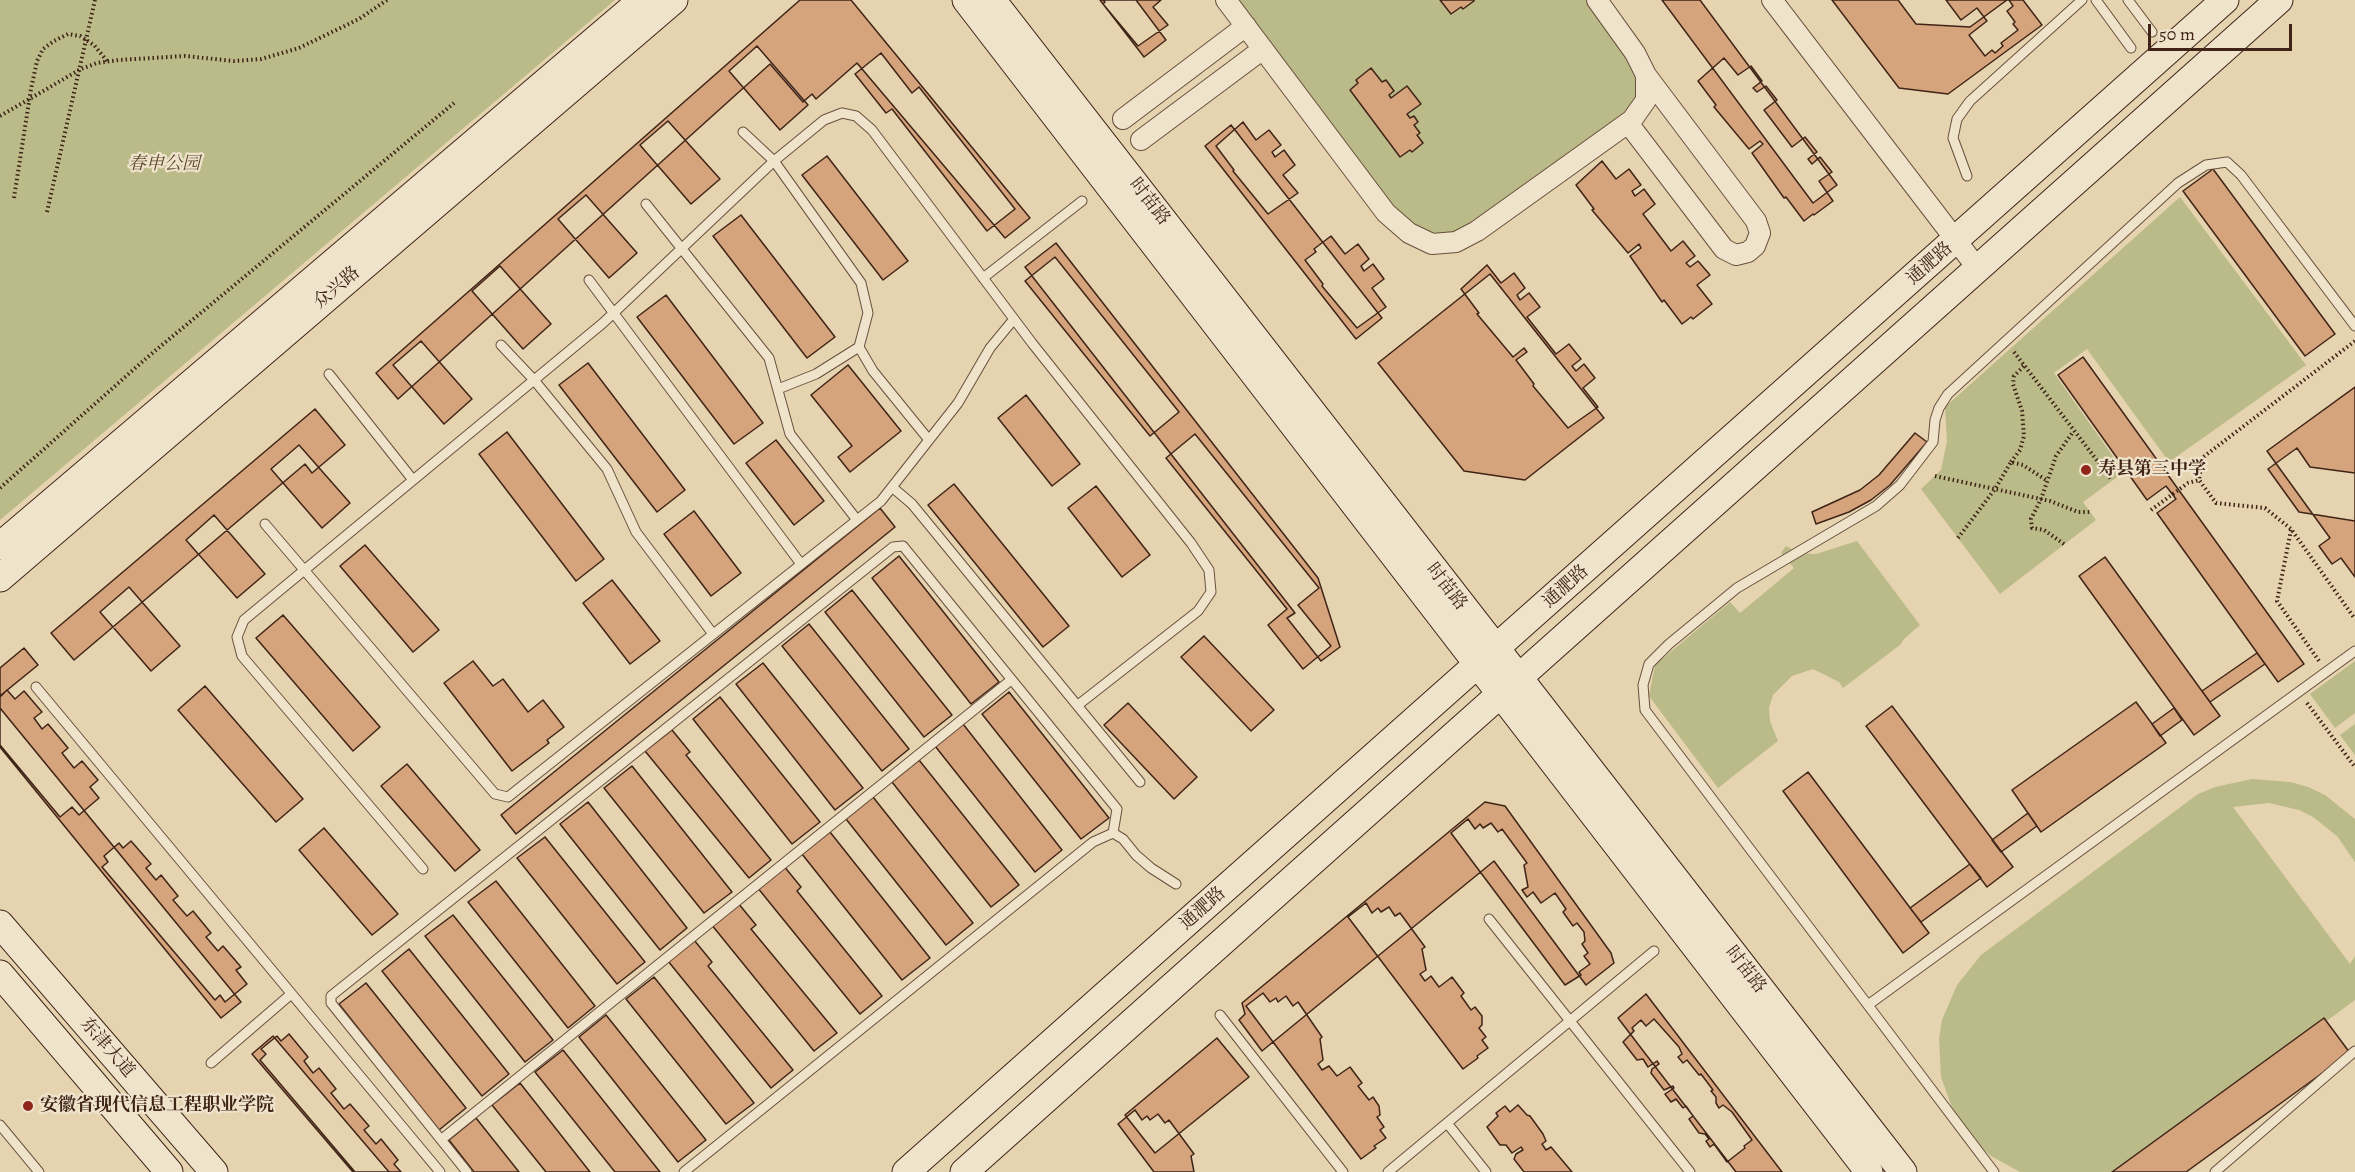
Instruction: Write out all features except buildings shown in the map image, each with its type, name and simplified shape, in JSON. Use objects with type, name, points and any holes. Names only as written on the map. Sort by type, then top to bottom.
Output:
[{"type":"street","name":"众兴路","points":[[0,546],[642,0]]},
{"type":"street","name":"众兴路","points":[[0,578],[674,0]]},
{"type":"street","name":"时苗路","points":[[966,0],[1486,658],[1903,1172]]},
{"type":"street","name":"时苗路","points":[[992,0],[1486,658]]},
{"type":"street","points":[[1226,0],[1386,213],[1408,233],[1431,243],[1456,242],[1477,231],[1628,123],[1646,100],[1646,75]]},
{"type":"street","points":[[1597,0],[1635,52],[1646,75],[1756,220],[1760,233],[1755,246],[1748,252],[1736,255],[1724,249],[1628,123]]},
{"type":"street","points":[[1772,0],[1978,269]]},
{"type":"street","name":"通淝路","points":[[906,1172],[1956,242],[2225,0]]},
{"type":"street","name":"通淝路","points":[[964,1172],[2279,0]]},
{"type":"street","points":[[1123,119],[1246,26]]},
{"type":"street","points":[[1141,140],[1263,49]]},
{"type":"street","name":"时苗路","points":[[1510,687],[1869,1172]]},
{"type":"street","name":"东津大道","points":[[0,924],[214,1172]]},
{"type":"street","name":"东津大道","points":[[0,974],[168,1172]]},
{"type":"lane","points":[[1967,176],[1953,138],[1957,119],[1970,101],[2082,0]]},
{"type":"lane","points":[[2096,0],[2131,48]]},
{"type":"lane","points":[[2128,0],[2152,32]]},
{"type":"lane","points":[[423,869],[242,656],[237,637],[244,620],[603,323],[774,161],[824,120],[842,113],[856,116],[872,130],[983,278],[1209,570],[1211,592],[1198,611],[1078,705]]},
{"type":"lane","points":[[743,132],[774,161],[861,283],[868,313],[859,347],[816,374],[777,389]]},
{"type":"lane","points":[[1994,1172],[1645,710],[1643,685],[1649,664],[1669,644],[1737,588],[1876,506],[1900,485],[1933,442],[1935,420],[1948,394],[2178,183],[2206,165],[2227,162],[2241,175],[2355,326]]},
{"type":"lane","points":[[983,278],[1082,201]]},
{"type":"lane","points":[[646,204],[770,358],[790,434],[857,520]]},
{"type":"lane","points":[[589,280],[801,564]]},
{"type":"lane","points":[[266,524],[495,794],[508,797],[881,501],[958,403],[990,348],[1014,318]]},
{"type":"lane","points":[[501,345],[534,380],[607,469],[636,532],[713,634]]},
{"type":"lane","points":[[859,347],[873,371],[929,440]]},
{"type":"lane","points":[[329,374],[412,480]]},
{"type":"lane","points":[[892,487],[912,504],[1140,782]]},
{"type":"lane","points":[[467,1172],[331,1003],[331,996],[893,547],[903,546],[1117,809],[1113,833]]},
{"type":"lane","points":[[1868,1005],[2355,651]]},
{"type":"lane","points":[[442,1139],[1011,680]]},
{"type":"lane","points":[[36,687],[290,995],[440,1172]]},
{"type":"lane","points":[[1113,833],[1123,839],[1151,868],[1176,884]]},
{"type":"lane","points":[[684,1172],[1092,842],[1113,833]]},
{"type":"lane","points":[[1489,919],[1690,1172]]},
{"type":"lane","points":[[1388,1172],[1654,951]]},
{"type":"lane","points":[[210,1063],[290,995]]},
{"type":"lane","points":[[1220,1015],[1343,1172]]},
{"type":"lane","points":[[2215,1172],[2355,1051]]},
{"type":"lane","points":[[1447,1123],[1486,1172]]},
{"type":"lane","points":[[0,1125],[39,1172]]},
{"type":"path","points":[[47,212],[95,0]]},
{"type":"path","points":[[0,116],[81,69],[107,61],[185,56],[234,61],[261,59],[299,48],[359,19],[387,0]]},
{"type":"path","points":[[14,198],[31,89],[37,61],[43,50],[54,40],[68,34],[80,36],[94,45],[107,61]]},
{"type":"path","points":[[0,488],[150,355],[454,103]]},
{"type":"path","points":[[2355,341],[2202,458],[2199,480],[2216,503],[2265,508],[2291,529],[2355,619]]},
{"type":"path","points":[[2006,342],[2112,480]]},
{"type":"path","points":[[1958,538],[1995,489],[2020,450],[2024,436],[2022,411],[2013,384],[2014,376],[2024,366]]},
{"type":"path","points":[[2064,544],[2044,530],[2032,528],[2031,519],[2041,499],[2056,456],[2073,432]]},
{"type":"path","points":[[2011,462],[2023,465],[2046,480]]},
{"type":"path","points":[[1935,476],[2041,499],[2078,512],[2090,512]]},
{"type":"path","points":[[2151,510],[2188,483],[2199,480]]},
{"type":"path","points":[[2291,529],[2277,601],[2327,672]]},
{"type":"path","points":[[2300,692],[2355,767]]},
{"type":"green space","name":"春申公园","points":[[0,0],[615,0],[0,520]]},
{"type":"green space","points":[[1233,0],[1591,0],[1641,80],[1640,101],[1623,119],[1474,229],[1431,239],[1391,212]]},
{"type":"green space","points":[[2180,197],[2306,365],[2169,462],[2087,349],[2054,373],[2124,472],[2083,502],[2096,520],[2000,594],[1921,489],[1941,470],[1947,441],[1945,407]]},
{"type":"green space","points":[[1857,541],[1920,625],[1900,645],[1843,688],[1839,682],[1813,669],[1792,676],[1773,695],[1769,708],[1770,721],[1778,741],[1718,788],[1649,696],[1655,665],[1730,602],[1740,613],[1794,568],[1781,553],[1786,546],[1798,553],[1816,554]]},
{"type":"green space","points":[[2355,661],[2355,713],[2335,728],[2310,694]]},
{"type":"green space","points":[[2355,724],[2355,755],[2340,735]]},
{"type":"green space","points":[[2252,779],[2290,782],[2308,787],[2325,795],[2355,819],[2355,862],[2337,836],[2313,817],[2299,810],[2269,803],[2233,807],[2350,964],[2355,956],[2355,1000],[2123,1172],[2020,1172],[1991,1156],[1977,1144],[1954,1113],[1941,1077],[1939,1039],[1942,1020],[1957,985],[1981,955],[2198,794],[2215,787]]},
{"type":"place","name":"寿县第三中学","points":[[2086,470]]},
{"type":"place","name":"安徽省现代信息工程职业学院","points":[[28,1106]]}]
